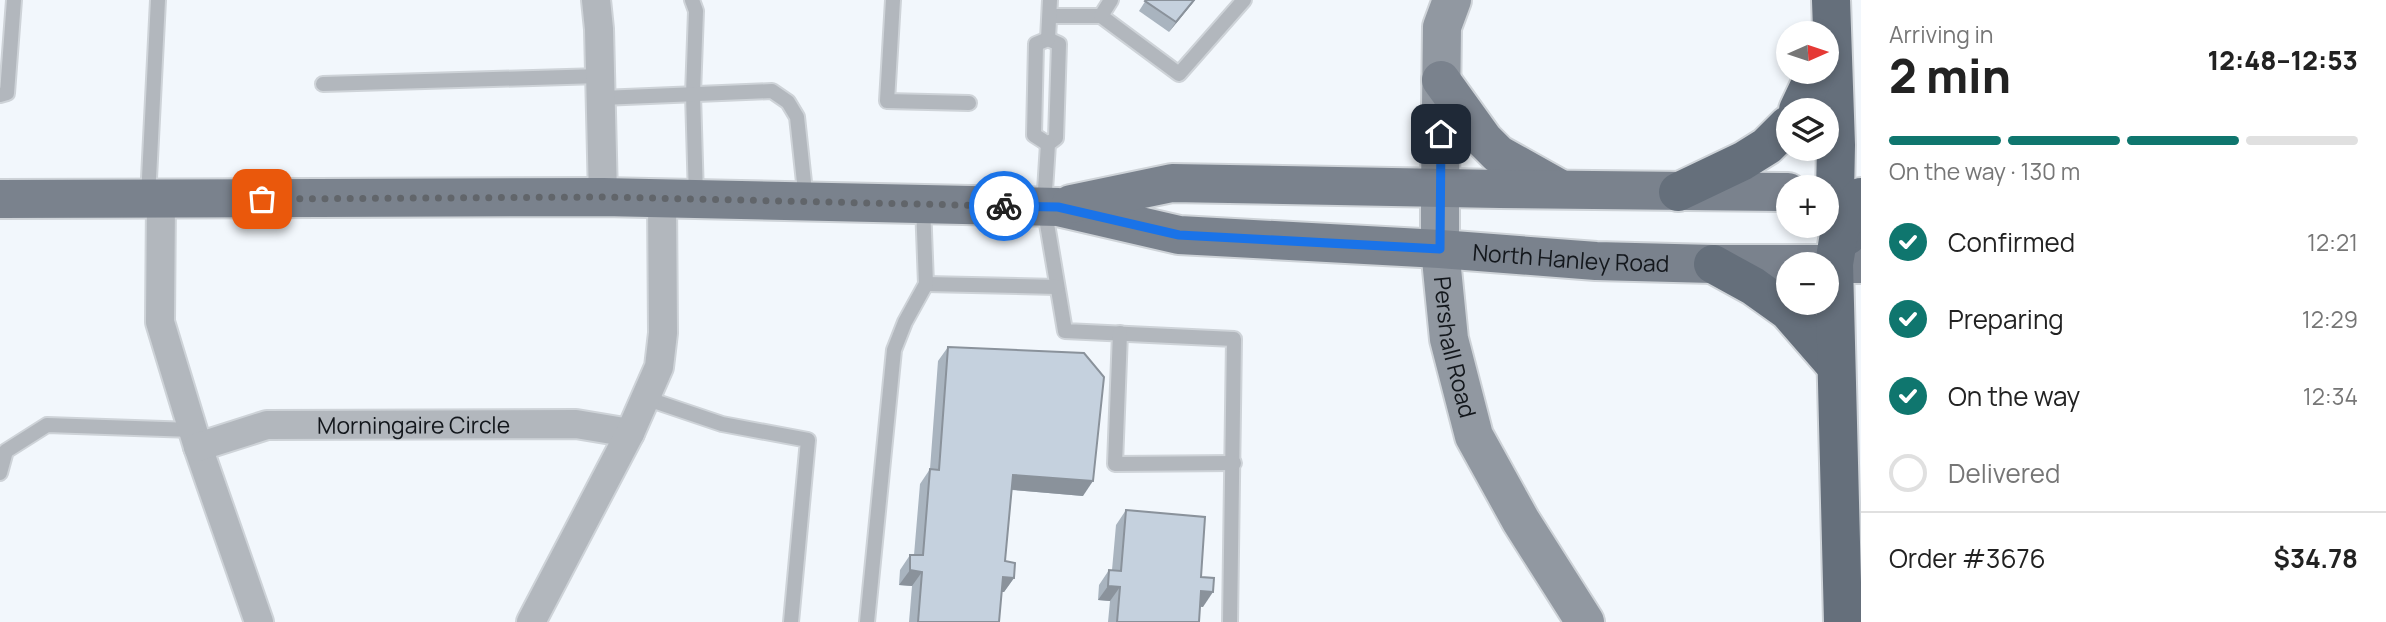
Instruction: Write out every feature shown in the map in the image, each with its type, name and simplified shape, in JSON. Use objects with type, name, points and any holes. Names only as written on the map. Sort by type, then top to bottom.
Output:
[{"type":"highway","points":[[1831,0],[1831,21]]},
{"type":"highway","points":[[1832,84],[1836,145],[1847,223],[1835,365],[1843,622]]},
{"type":"highway","points":[[1678,192],[1743,161],[1776,137]]},
{"type":"highway","points":[[1713,264],[1753,286],[1788,311],[1835,365]]},
{"type":"main road","points":[[1441,80],[1484,140],[1498,154],[1562,190]]},
{"type":"main road","name":"North Hanley Road","points":[[1051,207],[1172,183],[1776,192]]},
{"type":"main road","name":"North Hanley Road","points":[[0,199],[603,197],[1051,207],[1179,235],[1440,249],[1596,261],[1713,264],[1847,223]]},
{"type":"street","points":[[596,0],[603,197]]},
{"type":"street","name":"Pershall Road","points":[[1452,0],[1442,27],[1440,188],[1440,249],[1449,338],[1474,436],[1521,521],[1585,622]]},
{"type":"street","points":[[531,622],[630,433],[659,367],[679,199]]},
{"type":"street","points":[[154,200],[160,322],[195,439],[259,622]]},
{"type":"street","name":"Morningaire Circle","points":[[195,439],[267,425],[576,424],[630,433]]},
{"type":"lane","points":[[3,94],[14,0]]},
{"type":"lane","points":[[154,200],[158,0]]},
{"type":"lane","points":[[679,199],[692,94],[696,11],[692,0]]},
{"type":"lane","points":[[893,0],[887,100],[969,103]]},
{"type":"lane","points":[[1048,39],[1050,0]]},
{"type":"lane","points":[[1101,16],[1111,0]]},
{"type":"lane","points":[[1050,16],[1101,16],[1179,74],[1244,0]]},
{"type":"lane","points":[[1048,39],[1059,44],[1056,138],[1048,144],[1034,135],[1037,44],[1048,39]]},
{"type":"lane","points":[[323,85],[600,87],[692,94],[772,91],[788,102],[797,117],[806,202]]},
{"type":"lane","points":[[1048,144],[1056,287],[1065,331],[1234,339],[1230,622]]},
{"type":"lane","points":[[867,622],[894,350],[905,322],[926,284],[923,204]]},
{"type":"lane","points":[[926,284],[1056,287]]},
{"type":"lane","points":[[1120,333],[1115,464],[1234,463]]},
{"type":"lane","points":[[645,398],[722,424],[808,440],[791,622]]},
{"type":"lane","points":[[0,473],[6,451],[47,425],[195,439]]},
{"type":"building","points":[[1146,0],[1194,0],[1176,22]]},
{"type":"building","points":[[948,347],[1084,353],[1104,377],[1093,481],[1013,475],[1005,561],[1015,563],[1014,578],[1003,577],[999,622],[918,622],[922,572],[910,570],[910,555],[923,555],[930,469],[939,470]]},
{"type":"building","points":[[1126,510],[1205,517],[1201,577],[1214,578],[1213,592],[1201,591],[1199,622],[1117,622],[1120,587],[1108,586],[1109,570],[1121,571]]},
{"type":"way so far","points":[[262,199],[603,197],[1004,206]]},
{"type":"route","points":[[1004,206],[1058,207],[1179,235],[1440,249],[1441,134]]}]
